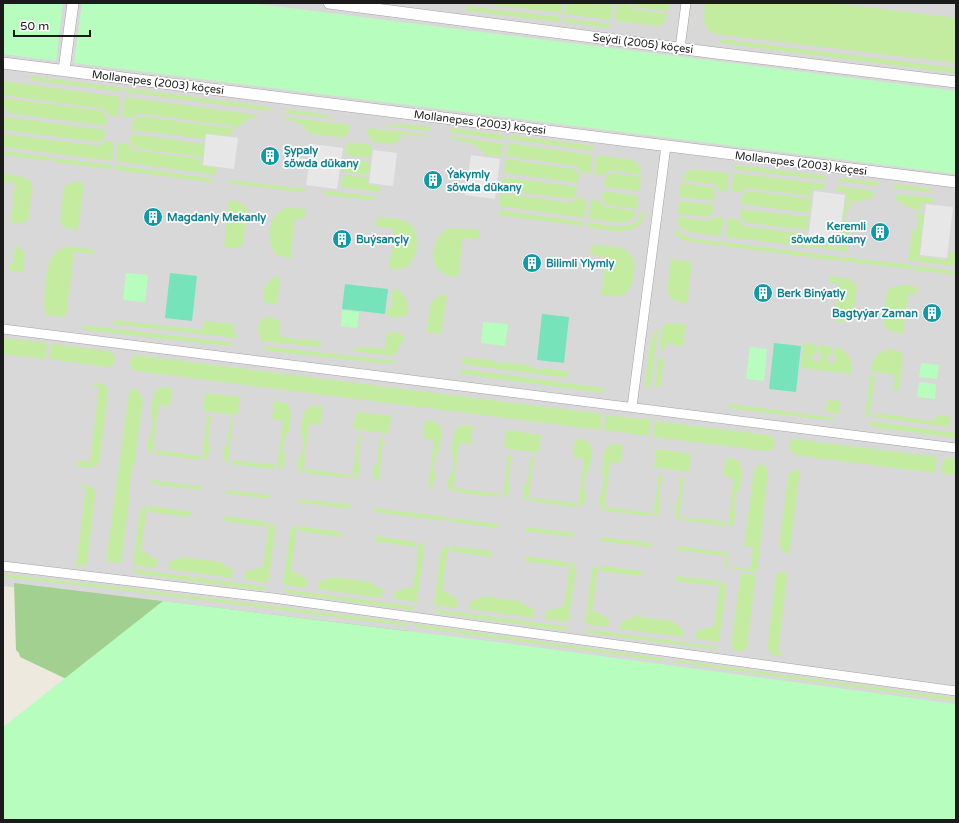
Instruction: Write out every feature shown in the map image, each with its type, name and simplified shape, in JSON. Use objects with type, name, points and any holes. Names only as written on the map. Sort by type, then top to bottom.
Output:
[{"type":"street","points":[[64,70],[73,3]]},
{"type":"street","name":"Seýdi (2005) köçesi","points":[[329,3],[956,82]]},
{"type":"street","points":[[680,48],[686,3]]},
{"type":"street","name":"Mollanepes (2003) köçesi","points":[[3,62],[956,182]]},
{"type":"street","points":[[632,407],[666,146]]},
{"type":"street","points":[[3,329],[956,448]]},
{"type":"street","points":[[3,566],[281,600],[956,691]]},
{"type":"shaded area","points":[[3,3],[956,3],[956,707],[3,586]]},
{"type":"shaded area","points":[[206,134],[238,138],[234,169],[203,165]]},
{"type":"shaded area","points":[[312,144],[343,148],[337,189],[306,185]]},
{"type":"shaded area","points":[[373,150],[397,153],[393,186],[369,183]]},
{"type":"shaded area","points":[[471,155],[500,159],[495,199],[465,195]]},
{"type":"shaded area","points":[[814,191],[845,195],[839,243],[808,240]]},
{"type":"shaded area","points":[[926,204],[953,207],[947,258],[920,255]]},
{"type":"green space","points":[[3,3],[63,3],[56,61],[3,54]]},
{"type":"green space","points":[[82,3],[250,3],[956,91],[956,174],[74,63]]},
{"type":"green space","points":[[477,3],[562,3],[561,13]]},
{"type":"green space","points":[[565,3],[597,5],[600,3],[613,3],[611,20],[564,14]]},
{"type":"green space","points":[[617,3],[627,3],[632,9],[667,14],[664,23],[658,26],[615,21]]},
{"type":"green space","points":[[630,3],[669,3],[668,11],[633,7]]},
{"type":"green space","points":[[705,3],[834,3],[956,18],[956,63],[715,34],[705,25]]},
{"type":"green space","points":[[466,6],[560,17],[560,22],[467,11],[465,9]]},
{"type":"green space","points":[[563,18],[610,24],[609,28],[563,22]]},
{"type":"green space","points":[[720,39],[956,68],[956,73],[719,43]]},
{"type":"green space","points":[[31,76],[122,88],[121,92],[30,80]]},
{"type":"green space","points":[[3,81],[120,97],[118,117],[109,115],[104,109],[3,95]]},
{"type":"green space","points":[[126,88],[270,107],[269,111],[125,92]]},
{"type":"green space","points":[[125,97],[258,116],[246,120],[238,127],[138,113],[132,118],[122,117]]},
{"type":"green space","points":[[3,98],[102,111],[107,118],[106,126],[8,113],[3,106]]},
{"type":"green space","points":[[285,109],[321,114],[336,119],[285,113]]},
{"type":"green space","points":[[139,116],[234,130],[229,136],[206,133],[205,139],[132,130],[133,121]]},
{"type":"green space","points":[[7,117],[105,130],[104,139],[99,142],[3,130],[3,120]]},
{"type":"green space","points":[[284,117],[350,125],[349,132],[345,135],[345,138],[311,134],[299,123],[284,119]]},
{"type":"green space","points":[[401,124],[431,127],[430,131],[383,126]]},
{"type":"green space","points":[[368,128],[430,135],[426,137],[402,134],[401,138],[393,145],[374,142],[367,134]]},
{"type":"green space","points":[[451,128],[505,135],[504,140],[450,132]]},
{"type":"green space","points":[[3,134],[98,146],[105,141],[114,142],[112,161],[3,147]]},
{"type":"green space","points":[[131,134],[204,144],[203,157],[135,148],[130,142]]},
{"type":"green space","points":[[509,135],[594,146],[593,151],[508,139]]},
{"type":"green space","points":[[449,136],[503,144],[501,157],[485,155],[478,147],[449,139]]},
{"type":"green space","points":[[347,142],[372,145],[370,158],[345,155]]},
{"type":"green space","points":[[118,143],[128,144],[133,150],[202,159],[202,165],[214,167],[216,170],[216,175],[116,161]]},
{"type":"green space","points":[[508,143],[592,155],[590,174],[581,172],[576,166],[506,156]]},
{"type":"green space","points":[[3,151],[50,157],[49,161],[3,155]]},
{"type":"green space","points":[[597,155],[632,160],[640,166],[641,175],[610,170],[604,175],[594,174]]},
{"type":"green space","points":[[54,158],[111,165],[111,169],[53,162]]},
{"type":"green space","points":[[345,159],[370,162],[368,175],[343,172]]},
{"type":"green space","points":[[506,159],[574,169],[579,175],[578,183],[504,173]]},
{"type":"green space","points":[[115,165],[215,179],[210,182],[115,170]]},
{"type":"green space","points":[[735,165],[820,175],[825,177],[825,180],[734,169]]},
{"type":"green space","points":[[691,169],[729,173],[727,191],[719,190],[714,184],[682,180],[684,174]]},
{"type":"green space","points":[[3,173],[26,178],[32,183],[29,217],[26,221],[21,223],[10,222],[15,183],[3,182]]},
{"type":"green space","points":[[611,173],[641,177],[639,191],[604,187],[605,178]]},
{"type":"green space","points":[[734,173],[825,184],[824,189],[812,189],[811,196],[746,188],[741,192],[731,191]]},
{"type":"green space","points":[[343,175],[368,178],[367,184],[378,186],[380,192],[341,187]]},
{"type":"green space","points":[[503,177],[577,187],[576,196],[571,199],[501,190]]},
{"type":"green space","points":[[841,178],[879,182],[878,186],[837,181]]},
{"type":"green space","points":[[228,180],[307,189],[300,192],[235,184],[230,183]]},
{"type":"green space","points":[[73,182],[84,182],[78,230],[63,226],[60,221],[64,187]]},
{"type":"green space","points":[[681,183],[711,187],[715,191],[714,201],[679,197]]},
{"type":"green space","points":[[894,184],[926,188],[934,193],[894,188]]},
{"type":"green space","points":[[835,186],[874,191],[873,197],[857,202],[845,201],[846,193],[836,191]]},
{"type":"green space","points":[[321,190],[378,197],[371,200],[326,195]]},
{"type":"green space","points":[[603,191],[638,196],[637,209],[607,205],[602,199]]},
{"type":"green space","points":[[748,191],[811,199],[809,213],[741,204],[742,195]]},
{"type":"green space","points":[[501,193],[570,203],[577,198],[586,199],[584,218],[499,206]]},
{"type":"green space","points":[[896,194],[935,198],[932,203],[922,203],[921,210],[909,208],[895,199]]},
{"type":"green space","points":[[229,200],[240,202],[248,209],[243,243],[239,247],[235,248],[224,247]]},
{"type":"green space","points":[[591,200],[600,201],[605,207],[636,211],[634,217],[623,222],[608,222],[588,218]]},
{"type":"green space","points":[[679,201],[714,205],[712,215],[708,217],[677,214]]},
{"type":"green space","points":[[845,203],[853,204],[845,216],[850,225],[847,252],[836,250],[836,245],[840,245]]},
{"type":"green space","points":[[286,208],[306,209],[304,219],[296,218],[294,222],[291,258],[276,254],[270,241],[270,229],[273,219],[278,213]]},
{"type":"green space","points":[[741,209],[809,217],[807,230],[743,222],[740,217]]},
{"type":"green space","points":[[499,210],[583,222],[583,226],[498,215]]},
{"type":"green space","points":[[641,212],[645,213],[642,221],[637,227],[630,230],[612,231],[587,227],[587,222],[610,226],[627,226],[634,224]]},
{"type":"green space","points":[[914,212],[924,214],[918,262],[908,260],[912,232],[918,225],[918,220]]},
{"type":"green space","points":[[377,217],[405,221],[414,230],[417,244],[416,252],[413,259],[404,268],[389,269],[394,229],[376,226]]},
{"type":"green space","points":[[677,217],[708,221],[716,217],[724,218],[721,236],[688,232],[682,229],[678,224]]},
{"type":"green space","points":[[728,218],[737,219],[742,226],[807,234],[806,241],[833,244],[833,250],[726,237]]},
{"type":"green space","points":[[450,228],[480,230],[478,239],[463,238],[458,277],[442,273],[437,269],[435,263],[434,249],[436,242],[444,231]]},
{"type":"green space","points":[[675,229],[691,238],[722,242],[721,246],[686,241],[675,235]]},
{"type":"green space","points":[[724,242],[840,257],[840,261],[724,246]]},
{"type":"green space","points":[[15,245],[25,254],[23,272],[10,271],[10,264],[13,264]]},
{"type":"green space","points":[[591,245],[622,248],[631,255],[634,262],[634,274],[630,288],[625,294],[616,296],[601,295],[606,258],[590,253]]},
{"type":"green space","points":[[66,247],[92,249],[96,254],[74,252],[66,317],[46,315],[44,297],[51,258],[59,250]]},
{"type":"green space","points":[[949,252],[956,253],[956,266],[919,262],[920,256],[948,260]]},
{"type":"green space","points":[[842,257],[911,265],[911,269],[841,261]]},
{"type":"green space","points":[[671,259],[692,262],[687,304],[673,300],[667,293]]},
{"type":"green space","points":[[914,266],[956,271],[956,275],[913,270]]},
{"type":"green space","points":[[126,273],[148,275],[145,302],[123,300]]},
{"type":"green space","points":[[170,273],[197,276],[192,321],[165,318]]},
{"type":"green space","points":[[280,276],[277,304],[266,303],[263,294],[266,286],[276,277]]},
{"type":"green space","points":[[830,276],[850,279],[857,286],[853,316],[847,322],[834,321],[839,284],[830,283]]},
{"type":"green space","points":[[345,284],[388,289],[385,314],[342,309]]},
{"type":"green space","points":[[906,285],[917,287],[916,295],[908,294],[903,334],[892,332],[883,325],[887,290],[896,286]]},
{"type":"green space","points":[[393,288],[401,292],[406,299],[408,308],[406,316],[399,316],[399,318],[387,316],[388,307],[391,307]]},
{"type":"green space","points":[[447,294],[441,334],[426,332],[431,302],[439,296]]},
{"type":"green space","points":[[342,310],[359,312],[357,328],[341,326]]},
{"type":"green space","points":[[542,314],[569,317],[564,363],[537,360]]},
{"type":"green space","points":[[267,317],[275,318],[280,321],[279,334],[282,335],[282,337],[321,341],[320,347],[262,341],[259,335],[258,327],[260,321]]},
{"type":"green space","points":[[113,320],[202,330],[204,321],[234,324],[234,335],[237,335],[237,338],[113,324]]},
{"type":"green space","points":[[483,322],[508,324],[505,346],[481,343]]},
{"type":"green space","points":[[668,323],[686,324],[683,346],[666,344],[665,350],[659,349],[663,325]]},
{"type":"green space","points":[[81,325],[236,343],[228,346],[85,330]]},
{"type":"green space","points":[[656,329],[658,329],[650,389],[647,389],[646,376],[648,358]]},
{"type":"green space","points":[[387,332],[400,333],[404,337],[404,344],[400,344],[395,356],[353,351],[354,347],[385,349]]},
{"type":"green space","points":[[3,338],[47,343],[45,359],[3,354]]},
{"type":"green space","points":[[774,343],[801,346],[796,392],[769,389]]},
{"type":"green space","points":[[804,343],[817,345],[816,352],[812,356],[812,359],[816,362],[821,358],[821,355],[818,353],[819,345],[832,347],[831,354],[827,358],[831,364],[835,362],[836,357],[833,355],[835,347],[840,348],[847,353],[851,361],[852,374],[801,368]]},
{"type":"green space","points":[[51,344],[108,351],[114,355],[115,358],[113,365],[106,367],[49,359]]},
{"type":"green space","points":[[262,346],[396,361],[390,364],[268,351]]},
{"type":"green space","points":[[750,347],[767,349],[764,381],[746,379]]},
{"type":"green space","points":[[890,349],[900,351],[903,355],[899,391],[893,390],[895,375],[871,371],[876,356],[885,350]]},
{"type":"green space","points":[[135,355],[602,414],[600,430],[136,371],[133,370],[129,364],[132,357]]},
{"type":"green space","points":[[463,357],[495,361],[495,363],[504,364],[504,362],[532,366],[532,368],[542,370],[543,368],[568,371],[567,378],[462,364]]},
{"type":"green space","points":[[658,358],[664,358],[660,389],[655,386]]},
{"type":"green space","points":[[921,363],[939,365],[937,379],[919,377]]},
{"type":"green space","points":[[461,369],[604,388],[604,393],[460,374]]},
{"type":"green space","points":[[870,375],[875,376],[869,417],[865,416]]},
{"type":"green space","points":[[93,382],[105,386],[108,391],[99,463],[94,467],[77,466],[78,460],[90,462],[99,387],[93,386]]},
{"type":"green space","points":[[919,382],[936,384],[935,399],[917,397]]},
{"type":"green space","points":[[160,387],[172,388],[170,406],[159,405],[152,454],[148,451],[148,438],[151,436],[153,420],[151,414],[153,396]]},
{"type":"green space","points":[[136,388],[143,400],[134,467],[132,467],[121,563],[106,561],[129,393],[132,389]]},
{"type":"green space","points":[[205,393],[240,397],[238,415],[203,411]]},
{"type":"green space","points":[[827,400],[840,401],[839,414],[826,412]]},
{"type":"green space","points":[[274,401],[287,403],[291,414],[289,431],[285,436],[283,452],[285,455],[284,464],[282,468],[277,469],[283,421],[272,419]]},
{"type":"green space","points":[[729,404],[836,418],[831,420],[818,419],[728,408]]},
{"type":"green space","points":[[310,406],[323,407],[320,425],[309,424],[303,473],[299,470],[298,466],[299,457],[302,455],[304,440],[301,433],[303,415]]},
{"type":"green space","points":[[356,412],[391,416],[388,434],[353,429]]},
{"type":"green space","points":[[874,413],[934,421],[936,415],[951,417],[949,427],[874,417]]},
{"type":"green space","points":[[606,415],[651,420],[649,436],[604,430]]},
{"type":"green space","points":[[207,416],[211,416],[208,443],[210,446],[207,458],[202,460]]},
{"type":"green space","points":[[230,419],[233,419],[228,463],[223,460],[224,447],[227,445]]},
{"type":"green space","points":[[425,420],[436,422],[442,430],[439,450],[436,455],[433,471],[436,474],[433,487],[428,488],[434,440],[423,438]]},
{"type":"green space","points":[[655,421],[768,435],[774,439],[775,442],[773,449],[766,451],[653,437]]},
{"type":"green space","points":[[867,421],[956,433],[956,438],[880,428],[870,425]]},
{"type":"green space","points":[[461,425],[473,426],[471,444],[459,443],[453,492],[449,489],[448,485],[449,476],[452,474],[454,458],[451,452],[454,434]]},
{"type":"green space","points":[[506,430],[541,435],[538,453],[504,448]]},
{"type":"green space","points":[[358,435],[361,435],[358,462],[360,465],[358,476],[352,479]]},
{"type":"green space","points":[[380,438],[384,438],[378,482],[374,479],[374,466],[377,464]]},
{"type":"green space","points":[[575,439],[587,441],[592,451],[589,469],[585,475],[585,502],[583,505],[578,507],[584,459],[573,457]]},
{"type":"green space","points":[[794,439],[937,457],[935,473],[795,455],[790,451],[789,447],[789,444]]},
{"type":"green space","points":[[611,444],[623,445],[621,463],[610,462],[604,511],[600,508],[599,504],[604,477],[602,471],[604,453]]},
{"type":"green space","points":[[656,449],[691,454],[689,472],[654,467]]},
{"type":"green space","points":[[155,450],[200,456],[199,460],[155,454]]},
{"type":"green space","points":[[508,454],[512,454],[508,481],[510,484],[508,495],[503,498]]},
{"type":"green space","points":[[531,456],[534,457],[528,501],[524,498],[524,485],[527,483]]},
{"type":"green space","points":[[726,458],[738,460],[742,470],[740,488],[736,493],[734,509],[736,512],[733,525],[728,526],[734,478],[723,476]]},
{"type":"green space","points":[[943,458],[956,459],[956,475],[941,473]]},
{"type":"green space","points":[[231,460],[275,465],[274,469],[231,464]]},
{"type":"green space","points":[[758,465],[766,466],[768,472],[757,572],[725,568],[725,556],[676,550],[677,546],[728,553],[726,567],[750,569],[753,547],[744,546],[754,470]]},
{"type":"green space","points":[[306,469],[350,475],[350,478],[305,473]]},
{"type":"green space","points":[[794,470],[800,470],[789,554],[782,551],[780,539],[788,478],[789,474]]},
{"type":"green space","points":[[659,473],[662,473],[659,500],[661,503],[658,515],[653,517]]},
{"type":"green space","points":[[681,475],[684,476],[679,520],[675,517],[675,504],[678,502]]},
{"type":"green space","points":[[152,480],[202,487],[201,490],[151,484]]},
{"type":"green space","points":[[81,483],[92,487],[95,492],[95,496],[87,562],[84,566],[76,566],[86,488],[81,487]]},
{"type":"green space","points":[[456,488],[500,494],[500,497],[455,492]]},
{"type":"green space","points":[[225,490],[270,495],[270,499],[225,493]]},
{"type":"green space","points":[[532,498],[576,503],[575,507],[531,501]]},
{"type":"green space","points":[[299,499],[351,505],[350,509],[298,502]]},
{"type":"green space","points":[[147,506],[141,551],[158,560],[156,568],[133,565],[140,511],[143,507]]},
{"type":"green space","points":[[150,506],[191,512],[190,517],[149,512]]},
{"type":"green space","points":[[606,507],[651,513],[650,516],[606,511]]},
{"type":"green space","points":[[374,508],[446,517],[446,521],[374,512]]},
{"type":"green space","points":[[225,516],[266,522],[266,527],[224,521]]},
{"type":"green space","points":[[682,517],[726,522],[726,526],[682,520]]},
{"type":"green space","points":[[449,518],[498,524],[497,528],[448,521]]},
{"type":"green space","points":[[269,522],[273,524],[275,530],[268,583],[244,579],[245,571],[263,567]]},
{"type":"green space","points":[[293,526],[297,526],[291,571],[307,579],[306,588],[283,585],[290,531]]},
{"type":"green space","points":[[299,526],[341,532],[340,537],[299,531]]},
{"type":"green space","points":[[525,527],[573,533],[573,537],[525,531]]},
{"type":"green space","points":[[375,536],[416,542],[415,547],[374,541]]},
{"type":"green space","points":[[601,537],[652,543],[651,547],[600,541]]},
{"type":"green space","points":[[419,542],[423,544],[424,550],[417,602],[393,599],[395,591],[413,587]]},
{"type":"green space","points":[[444,546],[448,546],[442,591],[458,599],[457,608],[434,605],[441,551]]},
{"type":"green space","points":[[451,546],[492,551],[491,557],[450,551]]},
{"type":"green space","points":[[526,556],[567,562],[566,567],[525,561]]},
{"type":"green space","points":[[183,557],[221,562],[226,567],[233,569],[232,578],[168,569],[170,561]]},
{"type":"green space","points":[[570,562],[574,564],[576,570],[568,622],[545,619],[546,611],[564,607]]},
{"type":"green space","points":[[594,566],[598,566],[592,611],[597,612],[609,619],[608,627],[585,624],[592,571]]},
{"type":"green space","points":[[601,566],[642,571],[642,576],[600,571]]},
{"type":"green space","points":[[133,569],[267,587],[261,590],[138,574],[135,573]]},
{"type":"green space","points":[[781,571],[785,571],[787,578],[778,651],[782,652],[781,656],[771,654],[768,649],[768,644],[775,581],[776,576]]},
{"type":"green space","points":[[741,573],[756,575],[747,646],[746,649],[740,652],[734,650],[731,644]]},
{"type":"green space","points":[[3,574],[407,623],[407,626],[3,577]]},
{"type":"green space","points":[[676,576],[718,581],[717,586],[676,581]]},
{"type":"green space","points":[[332,577],[371,582],[376,587],[383,589],[381,598],[318,589],[319,581]]},
{"type":"green space","points":[[720,582],[725,584],[726,590],[719,642],[695,639],[696,631],[714,627]]},
{"type":"green space","points":[[14,583],[409,631],[79,685],[20,657],[16,650]]},
{"type":"green space","points":[[282,589],[417,607],[410,610],[287,593]]},
{"type":"green space","points":[[483,596],[522,602],[527,607],[534,609],[533,618],[469,609],[470,601],[477,600]]},
{"type":"green space","points":[[163,601],[505,643],[956,704],[956,820],[3,820],[3,727]]},
{"type":"green space","points":[[433,609],[568,627],[561,630],[438,613]]},
{"type":"green space","points":[[634,616],[673,621],[684,629],[683,637],[620,629],[621,621],[628,620]]},
{"type":"green space","points":[[415,624],[667,659],[662,661],[414,627]]},
{"type":"green space","points":[[584,629],[718,647],[717,649],[712,649],[589,633],[585,632]]},
{"type":"green space","points":[[676,660],[956,698],[956,701],[671,662]]},
{"type":"place","name":"Şypaly söwda dükany","points":[[270,156]]},
{"type":"place","name":"Ýakymly söwda dükany","points":[[433,180]]},
{"type":"place","name":"Magdanly Mekanly","points":[[153,217]]},
{"type":"place","name":"Keremli söwda dükany","points":[[880,232]]},
{"type":"place","name":"Buýsançly","points":[[342,239]]},
{"type":"place","name":"Bilimli Ylymly","points":[[532,263]]},
{"type":"place","name":"Berk Binýatly","points":[[763,293]]},
{"type":"place","name":"Bagtyýar Zaman","points":[[932,313]]}]
